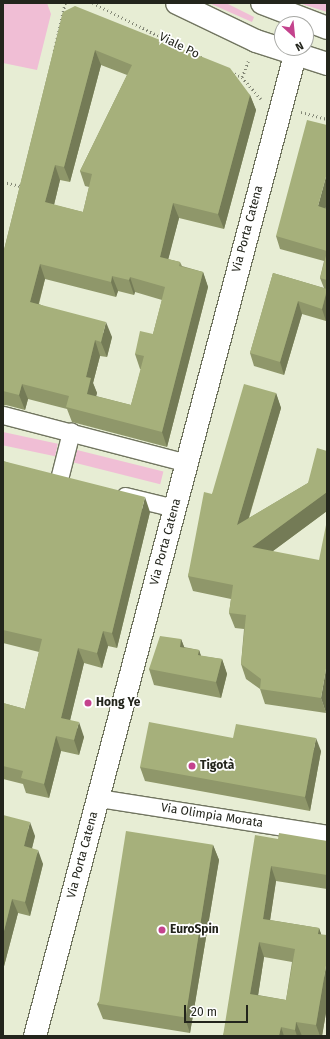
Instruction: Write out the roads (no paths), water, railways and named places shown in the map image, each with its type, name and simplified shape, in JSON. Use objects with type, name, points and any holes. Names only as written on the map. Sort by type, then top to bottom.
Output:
[{"type":"main road","points":[[177,3],[234,32],[274,45]]},
{"type":"main road","points":[[262,3],[290,16]]},
{"type":"main road","points":[[314,25],[327,28]]},
{"type":"main road","name":"Via Porta Catena","points":[[35,1036],[280,107],[295,56]]},
{"type":"main road","points":[[306,56],[327,64]]},
{"type":"street","points":[[3,414],[186,463]]},
{"type":"street","points":[[59,479],[71,432]]},
{"type":"street","points":[[113,492],[175,508]]},
{"type":"street","name":"Via Olimpia Morata","points":[[98,798],[327,834]]},
{"type":"place","name":"Hong Ye","points":[[88,703]]},
{"type":"place","name":"Tigotà","points":[[192,766]]},
{"type":"place","name":"EuroSpin","points":[[162,930]]}]
